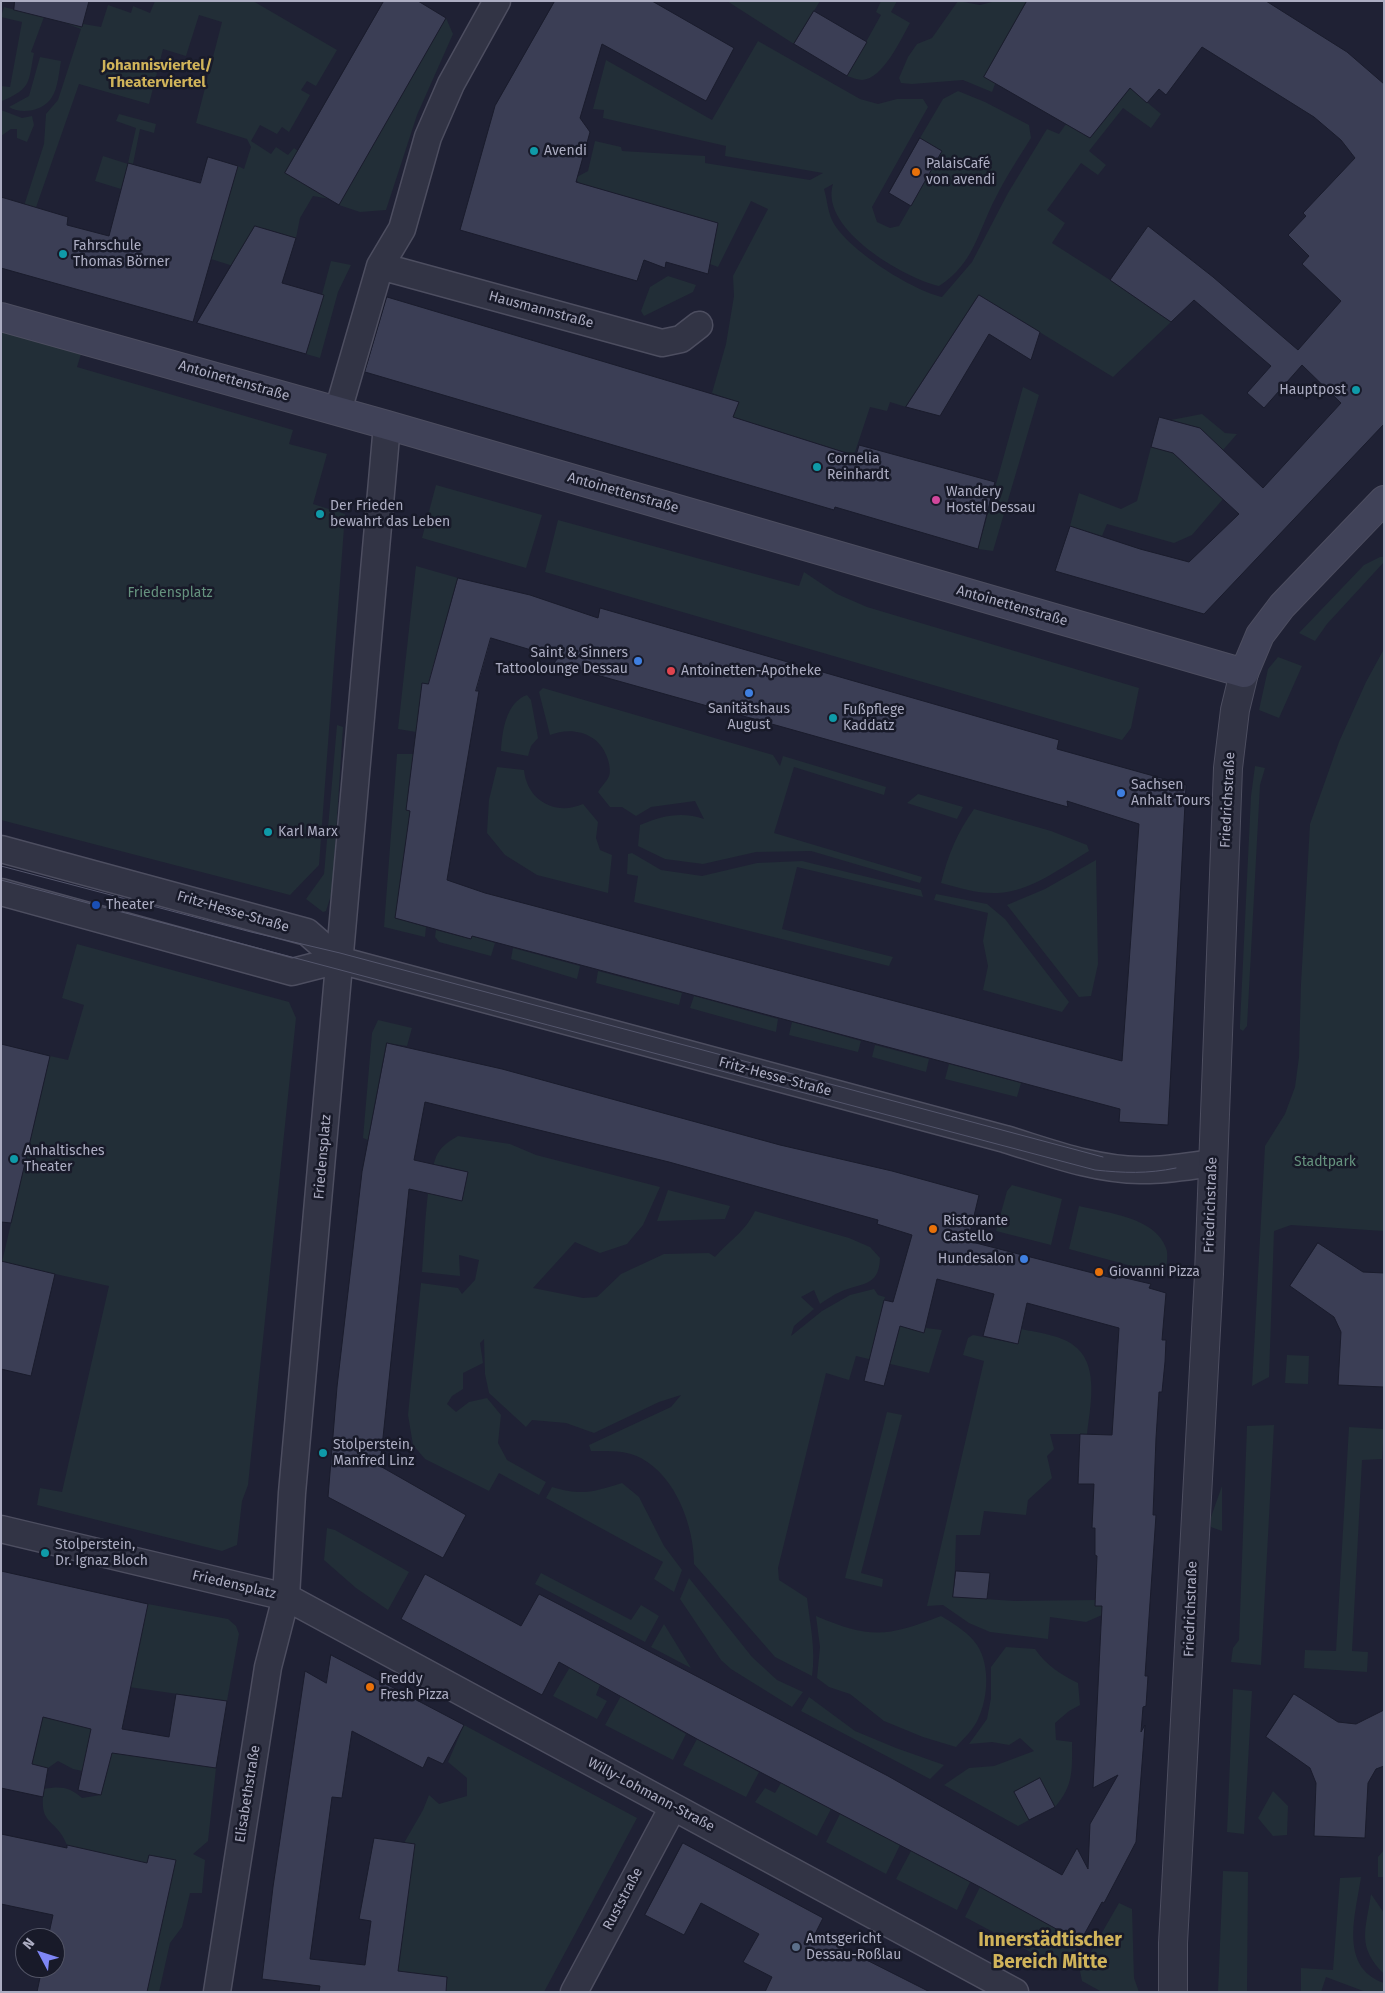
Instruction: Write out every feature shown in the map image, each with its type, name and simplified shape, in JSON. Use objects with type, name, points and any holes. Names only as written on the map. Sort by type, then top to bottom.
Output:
[{"type":"main road","name":"Antoinettenstraße","points":[[1,317],[387,425],[1244,673]]},
{"type":"main road","name":"Friedrichstraße","points":[[1244,673],[1260,635],[1282,606],[1384,500]]},
{"type":"street","points":[[338,411],[380,266],[402,229],[428,137],[451,84],[497,1]]},
{"type":"street","name":"Hausmannstraße","points":[[380,266],[662,343],[681,339],[699,325]]},
{"type":"street","name":"Friedensplatz","points":[[1,1529],[286,1597],[292,1493],[387,425]]},
{"type":"street","name":"Friedrichstraße","points":[[1173,1992],[1173,1943],[1213,1163],[1228,768],[1235,710],[1244,673]]},
{"type":"street","name":"Fritz-Hesse-Straße","points":[[1,849],[307,932],[339,960],[1094,1164],[1139,1170],[1213,1163]]},
{"type":"street","name":"Fritz-Hesse-Straße","points":[[1,892],[292,972],[339,960]]},
{"type":"street","name":"Willy-Lohmann-Straße","points":[[286,1597],[1015,1992]]},
{"type":"street","name":"Elisabethstraße","points":[[217,1992],[268,1667],[286,1597]]},
{"type":"street","name":"Ruststraße","points":[[574,1992],[673,1807]]},
{"type":"green space","points":[[155,1],[253,1],[337,50],[316,86],[307,81],[301,90],[310,95],[289,132],[282,127],[277,134],[260,125],[251,141],[271,154],[276,147],[288,155],[294,148],[298,151],[330,199],[313,196],[300,218],[296,238],[263,228],[252,272],[211,259],[238,166],[244,169],[251,147],[247,139],[196,123],[222,22],[199,15],[186,56],[163,49],[149,104],[79,84],[33,216],[22,212],[44,144],[46,114],[58,100],[81,29],[65,23],[66,21],[101,27],[108,5],[131,13],[133,6],[150,13]]},
{"type":"green space","points":[[727,1],[820,1],[794,44]]},
{"type":"green space","points":[[881,1],[897,1],[891,12],[910,23],[896,48],[877,73],[870,78],[862,80],[847,76],[881,15],[876,12]]},
{"type":"green space","points":[[958,1],[980,5],[996,1],[1027,1],[992,92],[963,80],[912,84],[901,83],[899,78],[908,57],[917,44],[932,38]]},
{"type":"green space","points":[[4,7],[44,17],[31,52],[34,53],[27,83],[19,92],[2,101],[1,86],[10,87],[22,22],[1,17]]},
{"type":"green space","points":[[446,18],[453,34],[417,115],[386,210],[360,212],[339,205]]},
{"type":"green space","points":[[758,41],[860,99],[878,104],[897,99],[923,99],[928,107],[872,207],[877,222],[890,228],[899,226],[942,151],[920,138],[943,99],[958,91],[985,102],[1029,125],[1031,138],[1000,190],[968,257],[951,277],[939,286],[906,273],[868,249],[851,234],[839,218],[832,201],[833,184],[824,189],[833,222],[852,245],[898,278],[942,297],[972,262],[1008,193],[1047,129],[1059,134],[1066,124],[1090,138],[1130,88],[1161,114],[1151,128],[1123,108],[1089,151],[1106,165],[1098,175],[1081,163],[1047,210],[1065,223],[1052,243],[1171,322],[1113,377],[979,295],[906,407],[890,402],[887,411],[870,407],[854,455],[733,417],[738,402],[712,393],[726,344],[734,296],[733,276],[768,209],[751,201],[718,267],[710,264],[718,223],[579,183],[575,178],[588,171],[595,141],[621,147],[622,151],[705,156],[705,163],[810,180],[823,173],[725,156],[726,146],[603,118],[604,110],[593,109],[606,60],[712,120]]},
{"type":"green space","points":[[40,57],[61,61],[57,85],[52,97],[44,106],[32,110],[20,111],[9,107],[29,96]]},
{"type":"green space","points":[[1,110],[22,118],[32,116],[34,125],[27,142],[17,138],[17,129],[11,129],[1,136]]},
{"type":"green space","points":[[119,114],[156,124],[154,133],[140,129],[133,164],[128,163],[136,128],[116,121]]},
{"type":"green space","points":[[103,156],[128,164],[121,189],[95,181]]},
{"type":"green space","points":[[331,261],[351,265],[338,292],[320,358],[306,354]]},
{"type":"green space","points":[[668,276],[696,285],[693,292],[644,316],[641,311],[650,287]]},
{"type":"green space","name":"Friedensplatz","points":[[1,332],[82,351],[77,367],[293,430],[289,444],[327,454],[313,504],[345,514],[319,865],[290,895],[1,820]]},
{"type":"green space","points":[[1023,387],[1039,395],[993,551],[978,549]]},
{"type":"green space","points":[[1202,414],[1225,433],[1237,434],[1223,450],[1200,428],[1171,420]]},
{"type":"green space","points":[[1151,447],[1173,453],[1223,499],[1192,535],[1174,543],[1107,524],[1102,536],[1070,526],[1079,493],[1121,509],[1137,501]]},
{"type":"green space","points":[[436,485],[542,515],[526,568],[422,538]]},
{"type":"green space","points":[[558,520],[799,586],[804,572],[837,594],[867,607],[1139,688],[1131,728],[1122,740],[545,572]]},
{"type":"green space","points":[[1384,557],[1384,562],[1327,624],[1315,641],[1299,633],[1364,565]]},
{"type":"green space","points":[[416,566],[458,578],[428,684],[422,683],[416,732],[398,729]]},
{"type":"green space","name":"Stadtpark","points":[[1384,649],[1384,1231],[1291,1225],[1274,1231],[1269,1377],[1252,1386],[1265,1146],[1285,1114],[1295,1087],[1299,1057],[1310,824],[1339,742],[1366,682]]},
{"type":"green space","points":[[1278,657],[1302,666],[1279,718],[1259,710],[1268,669]]},
{"type":"green space","points":[[543,688],[773,755],[780,766],[783,756],[886,787],[884,795],[794,767],[774,833],[922,877],[920,883],[811,851],[756,852],[703,864],[665,859],[638,846],[640,825],[656,819],[680,815],[704,819],[695,801],[651,807],[636,816],[622,807],[610,807],[598,792],[610,774],[608,761],[603,749],[598,742],[584,734],[567,731],[550,735],[539,692]]},
{"type":"green space","points":[[527,695],[531,700],[538,738],[531,746],[528,756],[501,751],[506,719],[514,704]]},
{"type":"green space","points":[[337,725],[343,727],[332,892],[326,911],[323,912],[306,899],[324,874]]},
{"type":"green space","points":[[397,754],[413,754],[406,810],[410,811],[395,918],[426,927],[425,937],[384,927]]},
{"type":"green space","points":[[1255,766],[1265,768],[1260,785],[1247,1026],[1243,1031],[1240,1029],[1240,1024],[1251,796]]},
{"type":"green space","points":[[497,767],[524,770],[526,781],[537,798],[553,807],[573,807],[583,804],[598,822],[596,838],[600,850],[612,855],[608,893],[537,875],[505,855],[487,833],[489,800]]},
{"type":"green space","points":[[918,794],[963,807],[957,819],[907,803]]},
{"type":"green space","points":[[974,809],[1051,831],[1087,845],[1089,851],[1045,878],[1010,892],[983,893],[941,883],[954,844]]},
{"type":"green space","points":[[632,853],[661,870],[702,876],[757,863],[802,861],[921,890],[923,897],[797,867],[782,929],[893,957],[889,966],[634,902],[638,876],[627,874],[628,854]]},
{"type":"green space","points":[[1096,860],[1098,964],[1091,996],[1079,997],[1007,905],[1045,889]]},
{"type":"green space","points":[[936,894],[987,904],[1005,919],[1069,1002],[1062,1012],[983,990],[988,966],[983,941],[988,913],[934,900]]},
{"type":"green space","points":[[436,930],[470,939],[472,936],[495,943],[491,956],[439,942],[435,937]]},
{"type":"green space","points":[[77,944],[289,1002],[296,1018],[248,1485],[242,1501],[237,1545],[222,1551],[37,1505],[40,1488],[62,1492],[109,1286],[2,1262],[50,1056],[68,1060],[84,1005],[62,998]]},
{"type":"green space","points":[[513,948],[580,966],[577,979],[511,959]]},
{"type":"green space","points":[[598,971],[682,993],[679,1005],[596,983]]},
{"type":"green space","points":[[694,996],[778,1019],[776,1032],[690,1008]]},
{"type":"green space","points":[[378,1020],[412,1028],[407,1046],[387,1043],[368,1140],[363,1138],[372,1033]]},
{"type":"green space","points":[[792,1022],[861,1041],[858,1052],[789,1035]]},
{"type":"green space","points":[[875,1045],[929,1059],[926,1072],[872,1057]]},
{"type":"green space","points":[[949,1064],[1021,1083],[1017,1097],[945,1079]]},
{"type":"green space","points":[[458,1136],[510,1144],[536,1155],[660,1187],[643,1225],[627,1244],[600,1253],[575,1242],[533,1288],[583,1298],[597,1297],[621,1274],[664,1254],[709,1253],[715,1257],[742,1230],[755,1211],[849,1238],[870,1247],[880,1258],[876,1275],[868,1282],[840,1292],[820,1304],[814,1290],[801,1297],[814,1309],[794,1326],[791,1336],[822,1311],[850,1295],[874,1289],[878,1295],[885,1297],[873,1344],[894,1350],[900,1326],[924,1332],[926,1328],[942,1330],[929,1373],[856,1356],[849,1380],[826,1373],[778,1568],[779,1580],[807,1598],[813,1647],[812,1676],[775,1657],[694,1564],[691,1534],[681,1504],[664,1477],[653,1466],[635,1455],[617,1451],[591,1451],[589,1445],[671,1407],[681,1395],[659,1402],[594,1433],[566,1423],[532,1420],[526,1427],[489,1393],[485,1374],[484,1339],[480,1343],[483,1363],[463,1373],[463,1389],[452,1396],[447,1404],[456,1412],[469,1402],[487,1398],[501,1415],[498,1443],[507,1460],[546,1482],[539,1495],[499,1473],[489,1491],[425,1459],[413,1445],[408,1415],[421,1283],[458,1288],[462,1294],[475,1280],[479,1260],[459,1255],[460,1276],[422,1272],[432,1169],[440,1150]],"holes":[[[440,1165],[468,1172],[462,1201],[433,1194]]]},
{"type":"green space","points":[[1012,1185],[1062,1199],[1051,1245],[996,1231],[1007,1191]]},
{"type":"green space","points":[[668,1190],[730,1206],[725,1219],[657,1221]]},
{"type":"green space","points":[[1079,1206],[1129,1218],[1152,1229],[1160,1238],[1167,1251],[1165,1275],[1069,1249]]},
{"type":"green space","points":[[1021,1329],[1065,1340],[1077,1348],[1084,1356],[1091,1377],[1091,1401],[1087,1434],[1050,1434],[1054,1449],[1047,1456],[1052,1478],[1028,1500],[1026,1515],[984,1511],[980,1535],[956,1535],[954,1597],[1015,1601],[1095,1600],[1095,1606],[1102,1606],[1102,1615],[1086,1622],[1050,1617],[1048,1639],[990,1632],[969,1623],[943,1605],[927,1606],[984,1361],[963,1355],[968,1338],[973,1335],[1018,1344]]},
{"type":"green space","points":[[1287,1355],[1309,1356],[1308,1384],[1285,1383]]},
{"type":"green space","points":[[887,1412],[902,1415],[861,1573],[883,1579],[882,1587],[845,1578]]},
{"type":"green space","points":[[1274,1425],[1261,1665],[1231,1662],[1233,1648],[1239,1640],[1247,1426]]},
{"type":"green space","points":[[1349,1427],[1384,1429],[1382,1459],[1362,1460],[1352,1651],[1368,1652],[1367,1672],[1304,1668],[1305,1650],[1336,1651]]},
{"type":"green space","points":[[622,1483],[639,1497],[664,1546],[682,1570],[674,1592],[654,1579],[663,1562],[546,1498],[552,1487],[562,1490],[587,1492]]},
{"type":"green space","points":[[1222,1486],[1222,1531],[1211,1527],[1211,1517]]},
{"type":"green space","points":[[327,1528],[335,1530],[409,1572],[388,1610],[356,1588],[324,1560]]},
{"type":"green space","points":[[541,1573],[631,1620],[641,1605],[659,1616],[645,1642],[535,1584]]},
{"type":"green space","points":[[689,1578],[752,1657],[777,1680],[803,1692],[792,1707],[731,1669],[721,1660],[680,1599]]},
{"type":"green space","points":[[148,1604],[228,1619],[236,1626],[239,1634],[227,1701],[129,1687]]},
{"type":"green space","points":[[816,1616],[865,1632],[892,1631],[941,1616],[956,1625],[977,1645],[986,1673],[983,1705],[974,1726],[956,1747],[923,1737],[884,1721],[850,1694],[829,1687],[817,1678],[820,1647]]},
{"type":"green space","points":[[664,1624],[691,1668],[651,1647]]},
{"type":"green space","points":[[1006,1647],[1035,1649],[1054,1669],[1078,1683],[1080,1705],[1069,1711],[1055,1723],[1056,1740],[1072,1742],[1072,1769],[1066,1791],[1055,1807],[1040,1778],[1015,1792],[1029,1820],[1018,1826],[944,1785],[969,1768],[994,1766],[1034,1751],[1020,1738],[1009,1745],[992,1742],[969,1744],[987,1719],[991,1698],[991,1667]]},
{"type":"green space","points":[[570,1667],[600,1685],[596,1695],[607,1701],[597,1719],[553,1696]]},
{"type":"green space","points":[[1233,1689],[1252,1691],[1244,1834],[1227,1832]]},
{"type":"green space","points":[[99,1691],[87,1749],[216,1768],[208,1841],[193,1854],[205,1860],[202,1893],[190,1893],[182,1927],[170,1943],[159,1992],[147,1992],[175,1861],[149,1855],[145,1873],[67,1845],[63,1836],[46,1816],[43,1801],[44,1789],[64,1788],[82,1798],[101,1795],[106,1776],[73,1769],[58,1761],[48,1768],[32,1764],[43,1717],[54,1720]]},
{"type":"green space","points":[[621,1696],[686,1734],[673,1760],[605,1725]]},
{"type":"green space","points":[[809,1697],[855,1731],[944,1765],[930,1779],[801,1711]]},
{"type":"green space","points":[[464,1725],[637,1818],[544,1992],[442,1992],[448,1977],[398,1971],[406,1906],[404,1843],[423,1810],[429,1795],[439,1804],[467,1796],[467,1778],[448,1762]]},
{"type":"green space","points":[[697,1739],[759,1772],[746,1797],[683,1765]]},
{"type":"green space","points":[[781,1783],[831,1809],[817,1836],[755,1802],[765,1788],[775,1793]]},
{"type":"green space","points":[[1273,1791],[1288,1806],[1287,1835],[1273,1836],[1258,1818]]},
{"type":"green space","points":[[840,1814],[900,1845],[886,1874],[826,1842]]},
{"type":"green space","points":[[1384,1850],[1384,1877],[1378,1877],[1378,1857]]},
{"type":"green space","points":[[911,1851],[970,1882],[957,1910],[896,1879]]},
{"type":"green space","points":[[1223,1871],[1248,1872],[1247,1992],[1218,1992]]},
{"type":"green space","points":[[1361,1877],[1354,1922],[1353,1938],[1355,1952],[1360,1965],[1370,1975],[1384,1983],[1384,1992],[1366,1992],[1326,1977],[1321,1992],[1301,1992],[1301,1968],[1333,1970],[1340,1878]]},
{"type":"green space","points":[[980,1887],[1080,1942],[1064,1970],[965,1917]]},
{"type":"green space","points":[[1371,1894],[1384,1913],[1384,1974],[1369,1955],[1366,1946],[1365,1937]]},
{"type":"green space","points":[[1119,1903],[1132,1909],[1134,1978],[1139,1992],[1102,1992],[1082,1981],[1080,1971]]},
{"type":"building","points":[[15,1],[89,1],[82,27],[14,10]]},
{"type":"building","points":[[384,1],[418,1],[446,18],[339,205],[285,173]]},
{"type":"building","name":"Avendi","points":[[555,1],[652,1],[734,48],[706,101],[602,44],[580,118],[590,132],[576,182],[718,223],[708,274],[666,262],[665,268],[644,260],[637,281],[460,230],[495,106]]},
{"type":"building","points":[[1027,1],[1266,1],[1347,52],[1384,84],[1384,424],[1204,614],[1055,571],[1070,526],[1140,549],[1189,562],[1239,514],[1173,453],[1151,447],[1159,417],[1200,428],[1263,488],[1341,403],[1302,365],[1264,408],[1247,393],[1271,366],[1194,300],[1171,322],[1110,280],[1148,226],[1213,277],[1298,350],[1341,301],[1302,264],[1309,256],[1288,235],[1306,216],[1303,213],[1355,158],[1341,140],[1314,117],[1202,47],[1166,95],[1159,89],[1147,103],[1130,88],[1090,138],[984,77]]},
{"type":"building","points":[[814,11],[867,42],[847,76],[794,44]]},
{"type":"building","name":"PalaisCafé von avendi","points":[[920,138],[942,151],[911,206],[889,193]]},
{"type":"building","points":[[208,157],[238,166],[193,322],[1,268],[1,197],[68,217],[67,225],[109,236],[128,163],[200,183]]},
{"type":"building","points":[[255,226],[296,238],[282,283],[324,295],[306,354],[197,323]]},
{"type":"building","points":[[979,295],[1040,332],[1031,360],[989,334],[940,416],[906,407]]},
{"type":"building","points":[[387,297],[739,402],[733,417],[856,456],[859,445],[995,482],[978,549],[835,507],[834,510],[365,372]]},
{"type":"building","points":[[458,578],[530,595],[598,618],[600,608],[1059,740],[1057,749],[1186,785],[1168,1125],[1119,1122],[1120,1109],[472,936],[471,939],[395,918],[410,811],[406,810],[422,683],[428,684]],"holes":[[[491,638],[558,658],[554,663],[1068,807],[1067,801],[1139,824],[1122,1061],[485,893],[447,880],[479,691],[476,691]]]},
{"type":"building","points":[[387,1043],[502,1069],[780,1145],[892,1171],[979,1195],[968,1241],[1116,1279],[1117,1276],[1151,1284],[1149,1288],[1166,1293],[1162,1340],[1166,1340],[1165,1362],[1162,1392],[1159,1392],[1156,1438],[1153,1515],[1156,1515],[1145,1676],[1148,1676],[1146,1706],[1143,1707],[1141,1732],[1145,1725],[1136,1842],[1104,1903],[1102,1902],[1080,1942],[980,1887],[697,1739],[559,1662],[542,1695],[401,1619],[425,1574],[521,1626],[539,1594],[888,1776],[1062,1875],[1077,1848],[1088,1869],[1090,1824],[1118,1775],[1093,1788],[1102,1606],[1095,1606],[1097,1556],[1095,1555],[1095,1528],[1092,1528],[1094,1484],[1078,1484],[1080,1434],[1112,1435],[1119,1328],[1027,1303],[1018,1344],[983,1336],[994,1294],[937,1279],[924,1333],[900,1326],[884,1386],[864,1381],[884,1300],[893,1302],[912,1235],[877,1224],[878,1220],[669,1162],[425,1102],[414,1160],[468,1172],[462,1201],[409,1189],[380,1466],[466,1515],[443,1558],[328,1497],[337,1387],[362,1172]]},
{"type":"building","points":[[1,1044],[50,1056],[11,1223],[1,1222]]},
{"type":"building","points":[[1318,1243],[1363,1272],[1384,1273],[1384,1387],[1338,1385],[1341,1332],[1334,1317],[1290,1286]]},
{"type":"building","points":[[1,1261],[55,1274],[31,1376],[1,1369]]},
{"type":"building","points":[[1,1571],[148,1604],[122,1729],[169,1737],[176,1694],[227,1701],[216,1768],[112,1753],[101,1795],[78,1790],[91,1729],[43,1717],[32,1764],[48,1768],[43,1797],[1,1788]]},
{"type":"building","points":[[956,1571],[990,1573],[987,1599],[953,1597]]},
{"type":"building","points":[[331,1655],[464,1725],[443,1764],[428,1757],[423,1768],[352,1731],[342,1798],[332,1797],[310,1959],[365,1965],[371,1921],[359,1919],[374,1838],[415,1844],[398,1971],[447,1977],[446,1992],[319,1992],[320,1986],[262,1979],[273,1887],[305,1671],[326,1683]]},
{"type":"building","points":[[1294,1694],[1338,1722],[1356,1724],[1384,1710],[1384,1766],[1376,1769],[1368,1783],[1365,1838],[1314,1836],[1316,1783],[1310,1768],[1266,1737]]},
{"type":"building","points":[[1040,1778],[1055,1807],[1029,1820],[1014,1792]]},
{"type":"building","points":[[1,1834],[67,1848],[67,1845],[147,1863],[149,1855],[176,1860],[147,1992],[37,1992],[40,1978],[65,1978],[65,1928],[50,1928],[53,1915],[1,1904]]},
{"type":"building","points":[[683,1843],[823,1918],[815,1934],[930,1992],[765,1992],[772,1977],[743,1962],[759,1934],[701,1903],[684,1935],[645,1915]]},
{"type":"tram line","points":[[1,866],[251,932],[340,953],[1103,1157]]},
{"type":"tram line","points":[[1,880],[1095,1170],[1136,1172],[1176,1168]]},
{"type":"place","name":"Avendi","points":[[534,151]]},
{"type":"place","name":"PalaisCafé von avendi","points":[[916,172]]},
{"type":"place","name":"Fahrschule Thomas Börner","points":[[63,254]]},
{"type":"place","name":"Hauptpost","points":[[1356,390]]},
{"type":"place","name":"Cornelia Reinhardt","points":[[817,467]]},
{"type":"place","name":"Wandery Hostel Dessau","points":[[936,500]]},
{"type":"place","name":"Der Frieden bewahrt das Leben","points":[[320,514]]},
{"type":"place","name":"Saint & Sinners Tattoolounge Dessau","points":[[638,661]]},
{"type":"place","name":"Antoinetten-Apotheke","points":[[671,671]]},
{"type":"place","name":"Sanitätshaus August","points":[[749,693]]},
{"type":"place","name":"Fußpflege Kaddatz","points":[[833,718]]},
{"type":"place","name":"Sachsen Anhalt Tours","points":[[1121,793]]},
{"type":"place","name":"Karl Marx","points":[[268,832]]},
{"type":"place","name":"Theater","points":[[96,905]]},
{"type":"place","name":"Anhaltisches Theater","points":[[14,1159]]},
{"type":"place","name":"Ristorante Castello","points":[[933,1229]]},
{"type":"place","name":"Hundesalon","points":[[1024,1259]]},
{"type":"place","name":"Giovanni Pizza","points":[[1099,1272]]},
{"type":"place","name":"Stolperstein, Manfred Linz","points":[[323,1453]]},
{"type":"place","name":"Stolperstein, Dr. Ignaz Bloch","points":[[45,1553]]},
{"type":"place","name":"Freddy Fresh Pizza","points":[[370,1687]]},
{"type":"place","name":"Amtsgericht Dessau-Roßlau","points":[[796,1947]]},
{"type":"district","name":"Johannisviertel/ Theaterviertel","points":[[157,74]]},
{"type":"district","name":"Innerstädtischer Bereich Mitte","points":[[1050,1952]]}]
